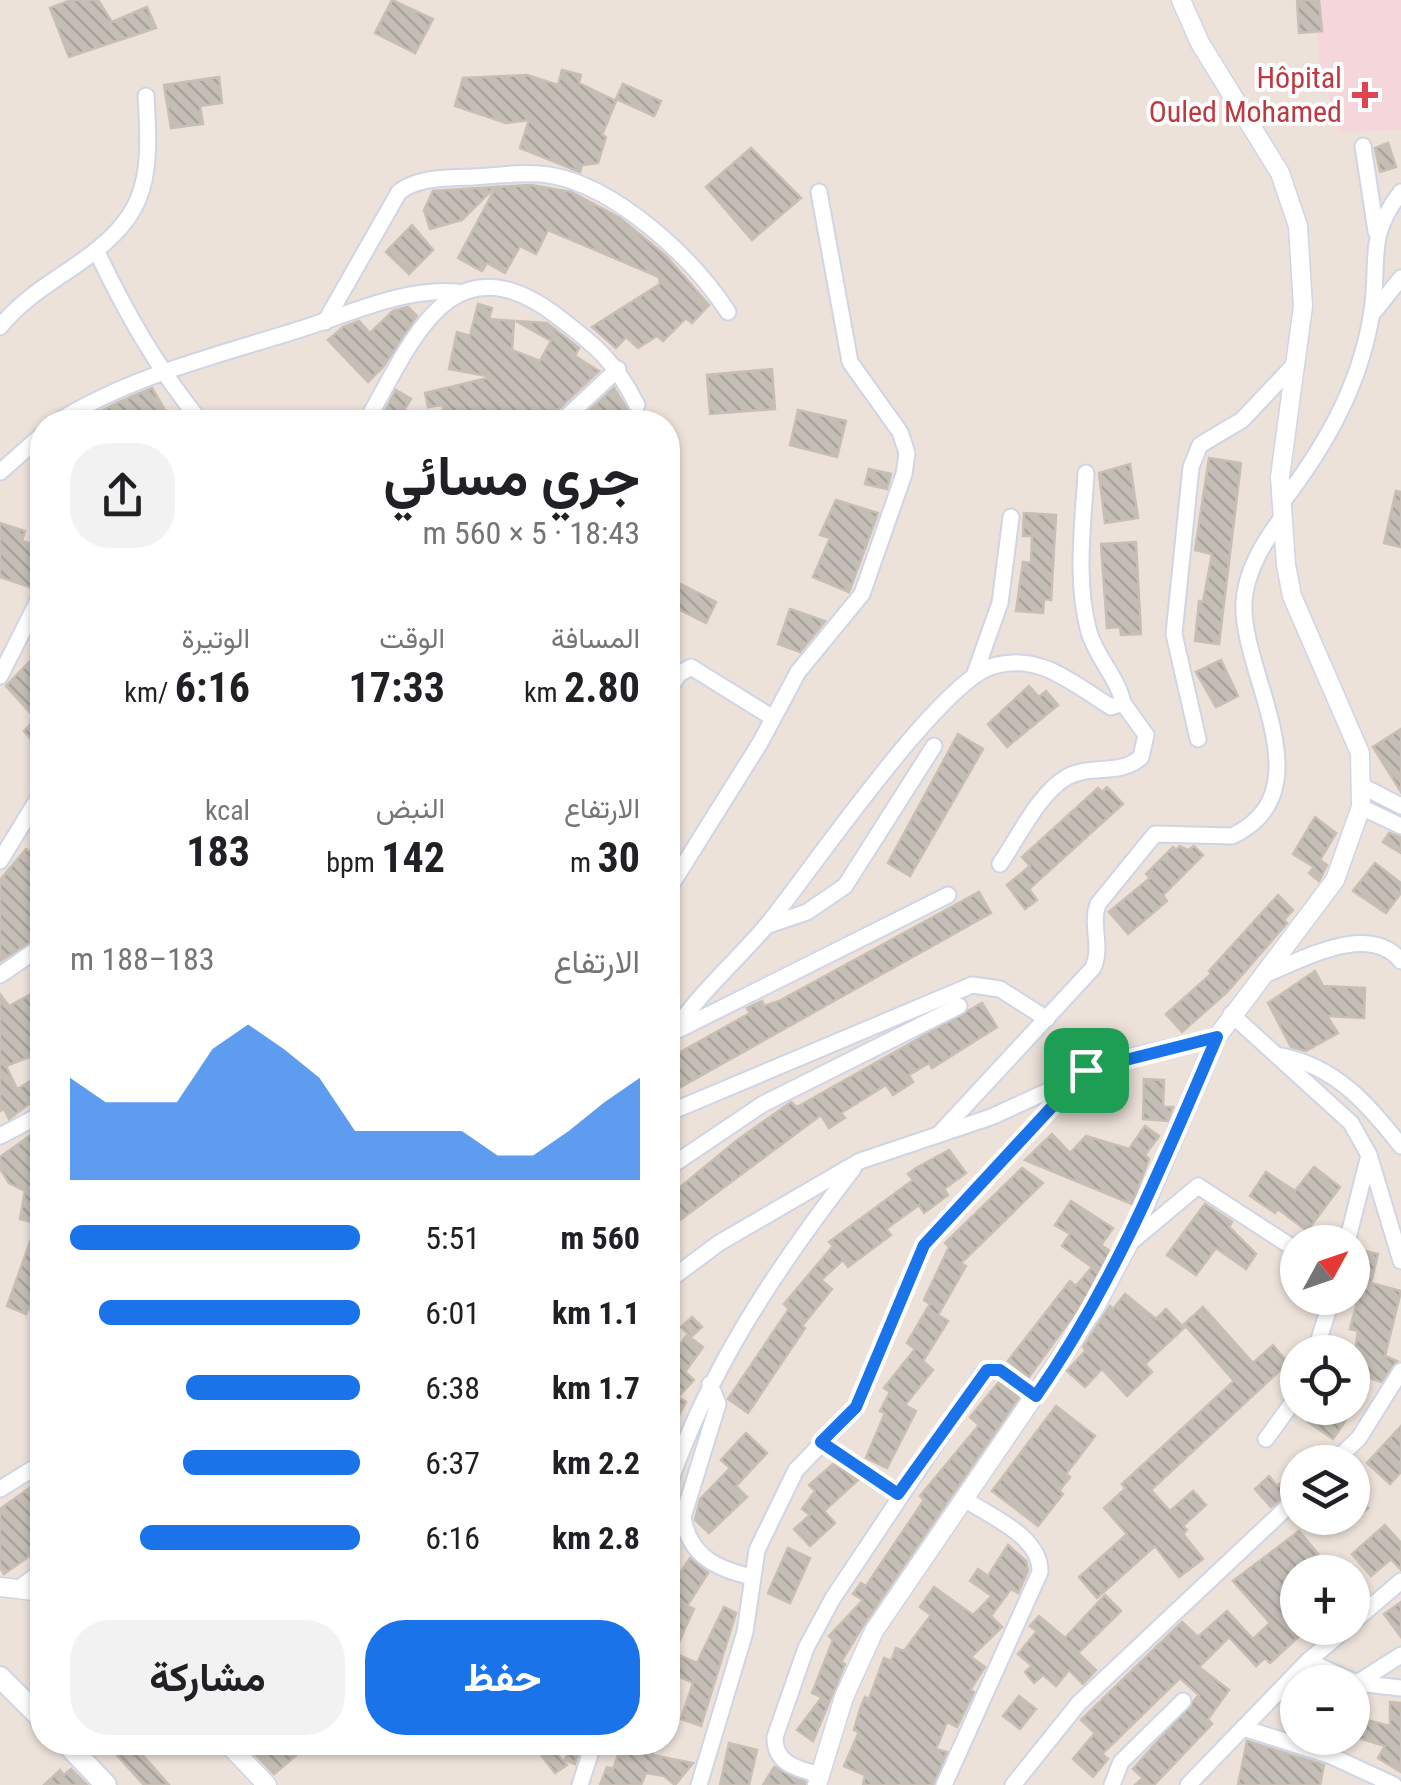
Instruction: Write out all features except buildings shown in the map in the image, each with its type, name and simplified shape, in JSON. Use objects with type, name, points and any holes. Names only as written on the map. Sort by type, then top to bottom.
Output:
[{"type":"main road","points":[[0,1677],[30,1707]]},
{"type":"main road","points":[[77,1755],[106,1785]]},
{"type":"street","points":[[1036,1396],[1000,1370],[987,1370],[898,1494],[806,1648],[774,1737],[783,1760],[819,1780],[854,1670],[874,1631],[963,1498],[1036,1396],[1095,1307],[1128,1245],[1217,1037],[1334,880],[1361,808],[1360,753],[1292,596],[1281,511],[1283,436],[1303,281],[1292,204],[1268,151],[1189,23],[1181,0]]},
{"type":"street","points":[[0,327],[37,291],[119,234],[145,190],[150,150],[146,96]]},
{"type":"street","points":[[940,1133],[1093,968],[1098,952],[1094,916],[1098,904],[1147,840],[1161,832],[1232,836],[1267,803],[1276,777],[1278,751],[1246,633],[1244,602],[1256,558],[1341,412],[1372,314],[1376,232],[1363,146]]},
{"type":"street","points":[[325,322],[399,192],[409,184],[546,174],[618,206],[675,247],[701,270],[728,312]]},
{"type":"street","points":[[680,870],[798,672],[862,594],[907,453],[900,432],[850,362],[819,192]]},
{"type":"street","points":[[1376,232],[1401,192]]},
{"type":"street","points":[[96,250],[132,325],[162,374],[191,410]]},
{"type":"street","points":[[1372,314],[1401,278]]},
{"type":"street","points":[[76,410],[162,374],[325,322],[427,292],[488,286],[519,292],[600,348],[618,369],[637,405]]},
{"type":"street","points":[[373,410],[434,311],[457,292]]},
{"type":"street","points":[[1198,739],[1174,634],[1190,467],[1200,445],[1242,420],[1294,365]]},
{"type":"street","points":[[575,410],[618,369]]},
{"type":"street","points":[[0,472],[30,446]]},
{"type":"street","points":[[1000,864],[1060,782],[1081,772],[1127,766],[1141,757],[1146,735],[1123,703],[1090,636],[1081,570],[1086,474]]},
{"type":"street","points":[[680,1025],[766,926],[919,731],[974,676],[1000,603],[1012,517]]},
{"type":"street","points":[[0,676],[30,617]]},
{"type":"street","points":[[974,676],[1023,660],[1042,665],[1111,707],[1123,703]]},
{"type":"street","points":[[680,673],[691,667],[773,718]]},
{"type":"street","points":[[766,926],[807,912],[845,886],[934,746]]},
{"type":"street","points":[[1362,786],[1401,806]]},
{"type":"street","points":[[1361,808],[1401,826]]},
{"type":"street","points":[[0,861],[30,812]]},
{"type":"street","points":[[680,1032],[948,896]]},
{"type":"street","points":[[1258,978],[1345,945],[1382,947],[1401,961]]},
{"type":"street","points":[[0,975],[30,954]]},
{"type":"street","points":[[680,1108],[972,985],[1000,988],[1048,1019]]},
{"type":"street","points":[[680,1160],[762,1104],[959,1006]]},
{"type":"street","points":[[1231,1014],[1340,1110],[1369,1155],[1401,1261]]},
{"type":"street","points":[[680,1272],[719,1242],[860,1160],[991,1117],[1086,1070],[1217,1037]]},
{"type":"street","points":[[1278,1055],[1312,1062],[1334,1075],[1375,1112],[1401,1146]]},
{"type":"street","points":[[700,1785],[745,1632],[758,1550],[796,1470],[856,1407],[924,1245],[1086,1070]]},
{"type":"street","points":[[0,1136],[30,1120]]},
{"type":"street","points":[[1350,1225],[1369,1155]]},
{"type":"street","points":[[680,1454],[696,1408],[796,1242],[860,1160]]},
{"type":"street","points":[[1128,1245],[1198,1186],[1280,1239]]},
{"type":"street","points":[[1349,1445],[1382,1407],[1401,1370]]},
{"type":"street","points":[[710,1384],[718,1404],[683,1517],[685,1528],[711,1565],[752,1576]]},
{"type":"street","points":[[1266,1439],[1280,1420]]},
{"type":"street","points":[[821,1442],[898,1494]]},
{"type":"street","points":[[0,1489],[30,1470]]},
{"type":"street","points":[[944,1785],[1040,1572],[1040,1561],[1027,1542],[963,1498]]},
{"type":"street","points":[[1014,1785],[1088,1694],[1280,1514]]},
{"type":"street","points":[[1370,1608],[1401,1582]]},
{"type":"street","points":[[1188,1785],[1327,1645]]},
{"type":"street","points":[[1370,1675],[1401,1656]]},
{"type":"street","points":[[1308,1661],[1317,1665]]},
{"type":"street","points":[[1370,1685],[1401,1688]]},
{"type":"street","points":[[1112,1785],[1121,1762],[1183,1701]]},
{"type":"street","points":[[1242,1728],[1329,1755],[1394,1785]]},
{"type":"street","points":[[239,1755],[268,1783]]},
{"type":"street","points":[[580,1785],[590,1755]]},
{"type":"shaded area","name":"Hôpital Ouled Mohamed","points":[[1316,0],[1401,0],[1401,130],[1339,132],[1319,61]]},
{"type":"place","name":"Hôpital Ouled Mohamed","points":[[1365,95]]},
{"type":"route","points":[[1217,1037],[1128,1245],[1095,1307],[1036,1396],[1000,1370],[987,1370],[898,1494],[821,1442],[856,1407],[924,1245],[1086,1070],[1217,1037]]}]
